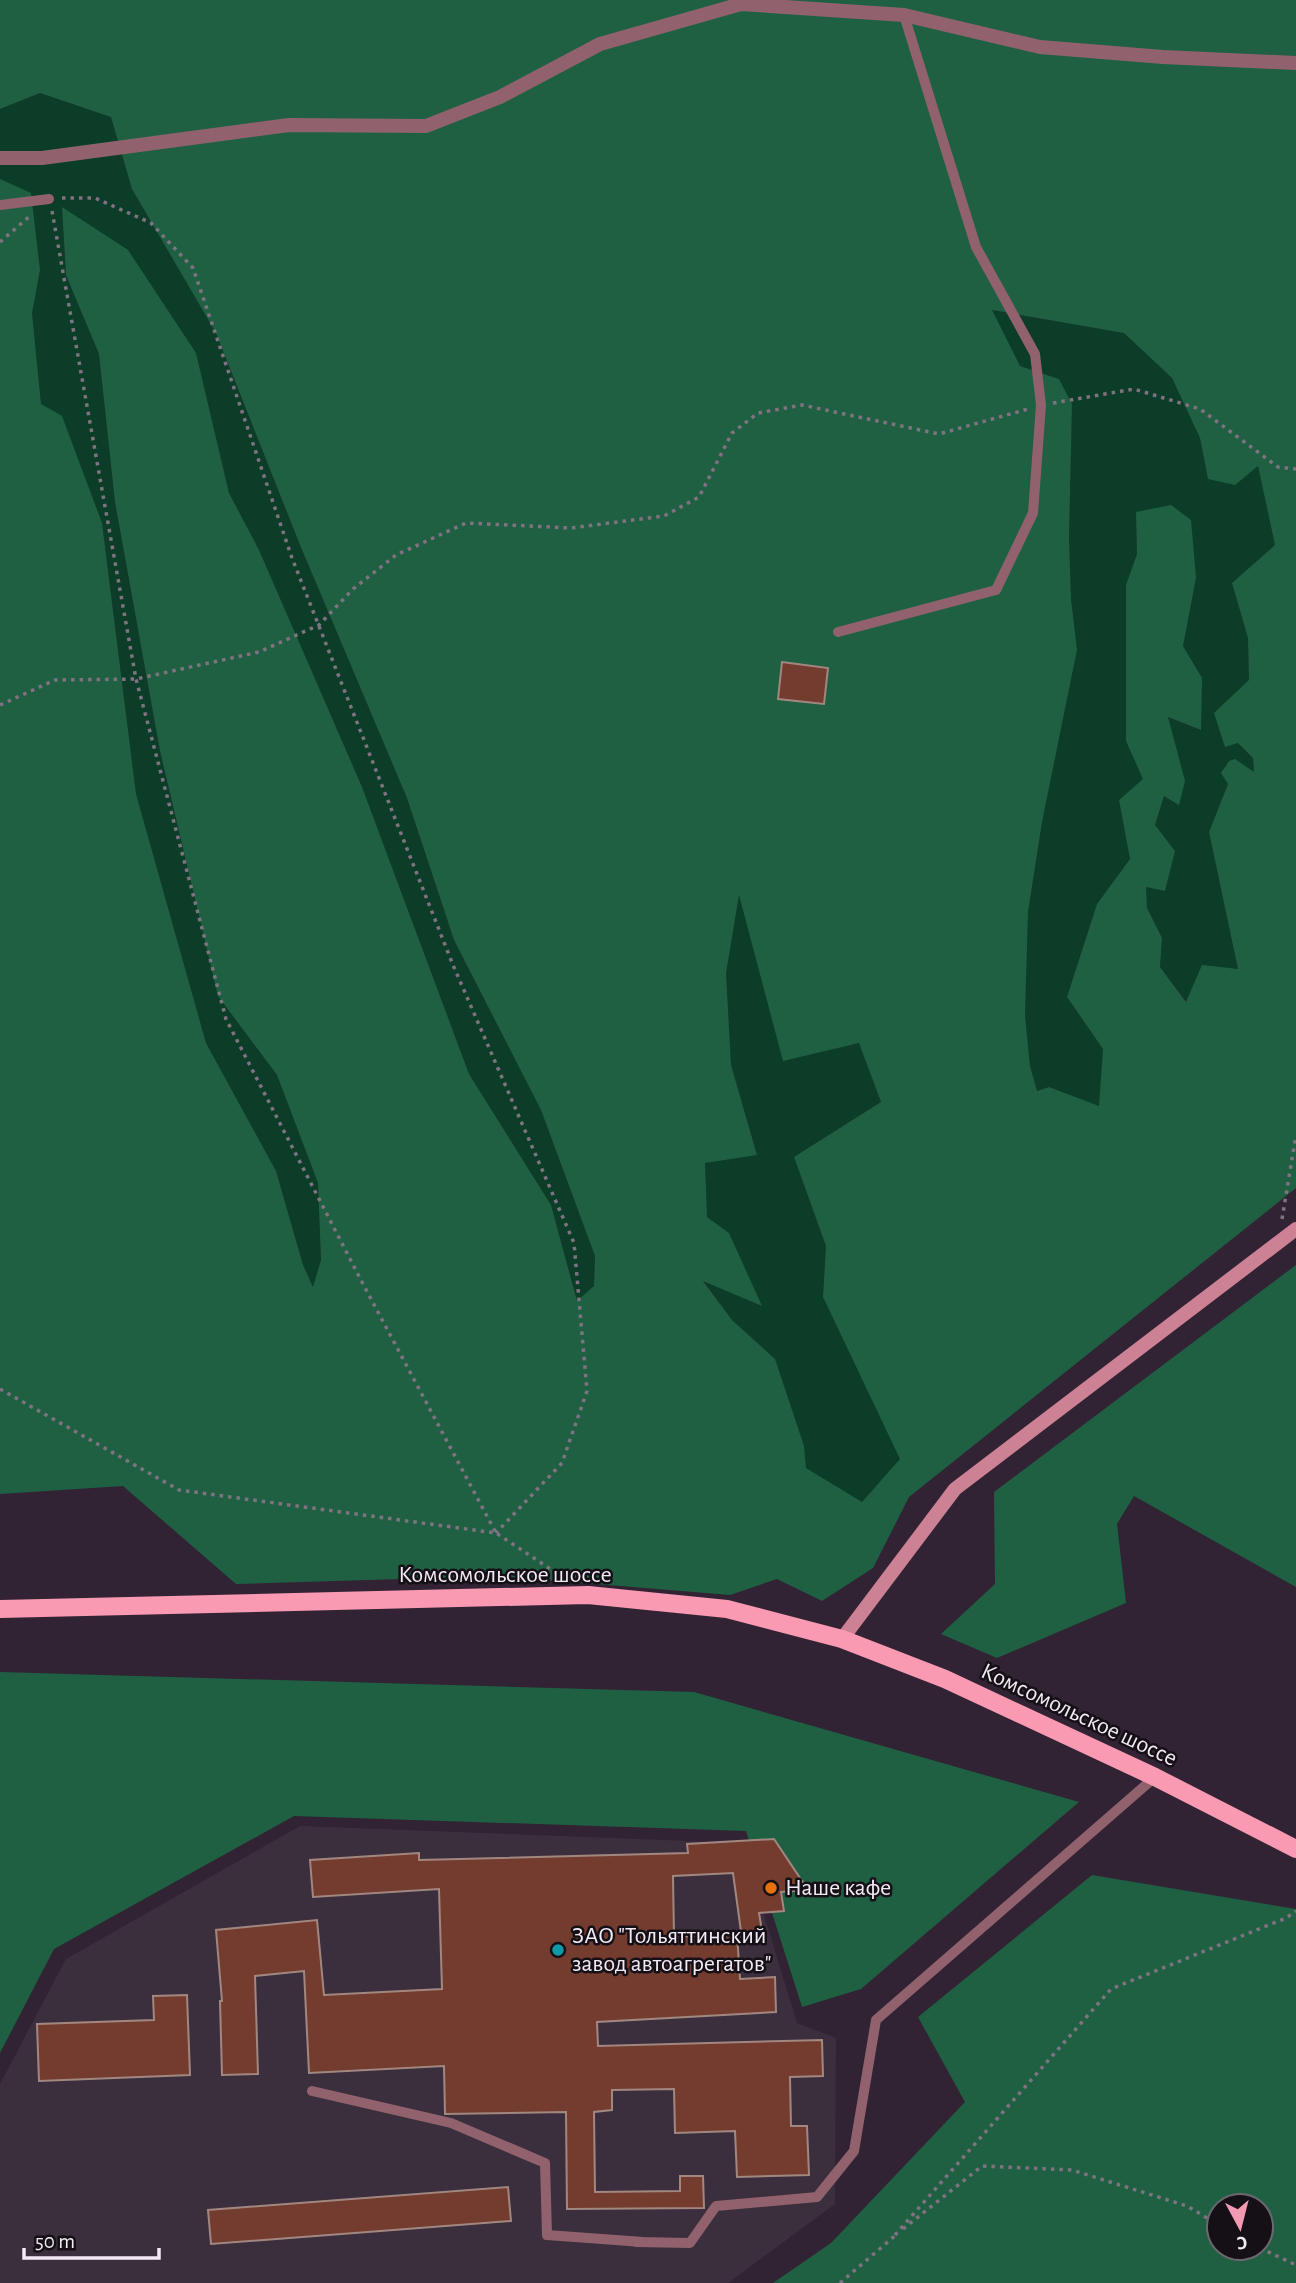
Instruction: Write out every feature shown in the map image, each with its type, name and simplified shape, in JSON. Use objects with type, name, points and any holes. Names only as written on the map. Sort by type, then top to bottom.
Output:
[{"type":"main road","name":"Комсомольское шоссе","points":[[0,1609],[588,1595],[727,1609],[842,1639],[945,1679],[1155,1777],[1296,1849]]},
{"type":"street","points":[[898,0],[904,15]]},
{"type":"street","points":[[0,158],[41,158],[289,125],[426,126],[500,97],[600,44],[741,4],[904,15],[1040,47],[1163,57],[1296,63]]},
{"type":"street","points":[[842,1639],[955,1489],[1296,1229]]},
{"type":"lane","points":[[838,632],[996,590],[1033,513],[1041,405],[1035,354],[976,247],[904,15]]},
{"type":"lane","points":[[0,205],[49,199]]},
{"type":"lane","points":[[312,2091],[451,2123],[545,2163],[547,2235],[690,2243],[716,2206],[817,2197],[854,2151],[876,2020],[1155,1777]]},
{"type":"path","points":[[0,242],[49,199],[95,198],[151,223],[193,268],[292,558],[453,965],[574,1243],[587,1391],[562,1463],[496,1533]]},
{"type":"path","points":[[49,199],[136,680],[226,1019],[496,1533]]},
{"type":"path","points":[[0,705],[55,680],[136,680],[259,652],[319,625],[354,589],[396,555],[466,523],[571,528],[664,516],[699,497],[732,433],[758,413],[802,405],[939,434],[1041,405],[1134,389],[1200,409],[1278,467],[1296,468]]},
{"type":"path","points":[[1278,1242],[1296,1135]]},
{"type":"path","points":[[0,1389],[179,1490],[496,1533],[588,1595]]},
{"type":"path","points":[[895,2235],[1111,1989],[1286,1918],[1296,1910]]},
{"type":"path","points":[[840,2283],[982,2166],[1072,2170],[1187,2206],[1205,2217]]},
{"type":"path","points":[[1275,2255],[1296,2265]]},
{"type":"shaded area","points":[[300,1826],[742,1843],[797,2023],[836,2038],[835,2204],[728,2283],[0,2283],[0,2084],[66,1959]]},
{"type":"green space","points":[[0,0],[1296,0],[1296,1188],[909,1497],[873,1568],[822,1601],[777,1579],[730,1595],[499,1576],[236,1584],[123,1486],[0,1494],[0,179],[31,193],[40,270],[32,313],[41,404],[62,416],[102,523],[136,794],[206,1043],[276,1171],[303,1265],[313,1287],[321,1260],[318,1183],[277,1075],[218,996],[160,751],[115,502],[99,354],[66,275],[62,207],[128,250],[196,353],[229,493],[259,550],[362,787],[469,1074],[551,1205],[577,1301],[594,1286],[595,1256],[541,1110],[454,940],[407,798],[300,545],[216,333],[132,189],[111,117],[40,93],[0,109]],"holes":[[[992,310],[1124,333],[1172,378],[1200,438],[1208,479],[1235,485],[1258,466],[1275,545],[1232,583],[1248,638],[1249,680],[1214,713],[1225,747],[1238,743],[1253,758],[1254,772],[1235,759],[1229,761],[1221,773],[1228,784],[1209,832],[1238,969],[1202,965],[1186,1002],[1160,967],[1162,938],[1147,908],[1146,887],[1165,891],[1175,851],[1155,825],[1164,796],[1179,805],[1185,781],[1168,717],[1201,730],[1202,678],[1183,646],[1196,578],[1191,520],[1171,505],[1136,512],[1137,554],[1126,585],[1126,741],[1143,779],[1119,800],[1130,859],[1097,904],[1067,997],[1103,1049],[1099,1106],[1049,1087],[1037,1091],[1030,1066],[1025,1016],[1028,912],[1042,822],[1077,650],[1071,599],[1069,538],[1072,404],[1059,379],[1020,366]],[[739,895],[783,1061],[859,1043],[881,1102],[794,1157],[826,1246],[823,1297],[900,1459],[862,1502],[806,1468],[804,1446],[775,1359],[732,1320],[703,1281],[762,1306],[729,1233],[707,1217],[705,1163],[757,1155],[731,1065],[726,973]]]},
{"type":"green space","points":[[40,93],[111,117],[132,189],[216,333],[300,545],[407,798],[454,940],[541,1110],[595,1256],[594,1286],[577,1301],[551,1205],[469,1074],[362,787],[259,550],[229,493],[196,353],[62,208],[66,275],[99,354],[115,502],[160,751],[218,996],[277,1075],[318,1183],[321,1260],[314,1289],[303,1265],[276,1171],[206,1043],[136,794],[102,523],[41,404],[32,313],[40,270],[31,194],[0,180],[0,109]]},
{"type":"green space","points":[[991,310],[1124,333],[1172,378],[1200,438],[1208,479],[1258,465],[1275,545],[1232,583],[1248,638],[1249,680],[1238,743],[1253,758],[1254,773],[1228,784],[1209,832],[1238,969],[1187,1002],[1160,967],[1162,938],[1147,908],[1146,887],[1165,891],[1175,851],[1155,825],[1164,796],[1168,717],[1200,730],[1202,678],[1183,646],[1196,578],[1136,512],[1137,554],[1126,585],[1126,741],[1144,779],[1119,800],[1130,859],[1097,904],[1067,997],[1103,1049],[1100,1107],[1049,1087],[1037,1091],[1030,1066],[1025,1016],[1028,912],[1042,822],[1077,650],[1071,599],[1069,538],[1072,404],[1059,379],[1020,366]]},
{"type":"green space","points":[[739,893],[859,1043],[881,1102],[794,1157],[826,1246],[823,1297],[901,1459],[862,1502],[805,1468],[804,1446],[775,1359],[732,1320],[702,1279],[761,1306],[729,1233],[707,1217],[705,1163],[757,1154],[731,1065],[726,973]]},
{"type":"green space","points":[[1296,1265],[1296,1587],[1134,1496],[1117,1524],[1126,1603],[997,1658],[941,1634],[995,1584],[994,1492]]},
{"type":"green space","points":[[0,1672],[694,1692],[1079,1802],[861,1989],[802,2007],[746,1831],[294,1816],[54,1949],[0,2053]]},
{"type":"green space","points":[[1092,1875],[1296,1909],[1296,2283],[773,2283],[831,2243],[965,2102],[918,2017]]},
{"type":"building","points":[[782,662],[828,668],[824,704],[778,699]]},
{"type":"building","name":"ЗАО \"Тольяттинский завод автоагрегатов\"","points":[[774,1839],[808,1890],[781,1892],[784,1911],[759,1913],[763,1937],[742,1939],[733,1873],[673,1876],[674,1937],[737,1934],[740,1979],[775,1977],[776,2012],[597,2022],[598,2046],[822,2040],[823,2076],[790,2077],[791,2126],[807,2126],[809,2175],[737,2177],[735,2131],[675,2133],[674,2089],[612,2090],[612,2110],[594,2112],[595,2192],[680,2191],[680,2176],[703,2176],[704,2208],[567,2209],[566,2112],[445,2114],[444,2066],[309,2073],[304,1971],[255,1976],[258,2074],[222,2075],[222,2001],[216,1930],[317,1920],[324,1995],[442,1989],[439,1889],[313,1897],[310,1860],[419,1853],[419,1860],[688,1853],[687,1844]]},
{"type":"building","points":[[187,1995],[190,2075],[39,2081],[37,2024],[154,2020],[153,1996]]},
{"type":"building","points":[[508,2187],[511,2221],[211,2244],[208,2210]]},
{"type":"place","name":"Наше кафе","points":[[771,1888]]},
{"type":"place","name":"ЗАО \"Тольяттинский завод автоагрегатов\"","points":[[558,1950]]}]
